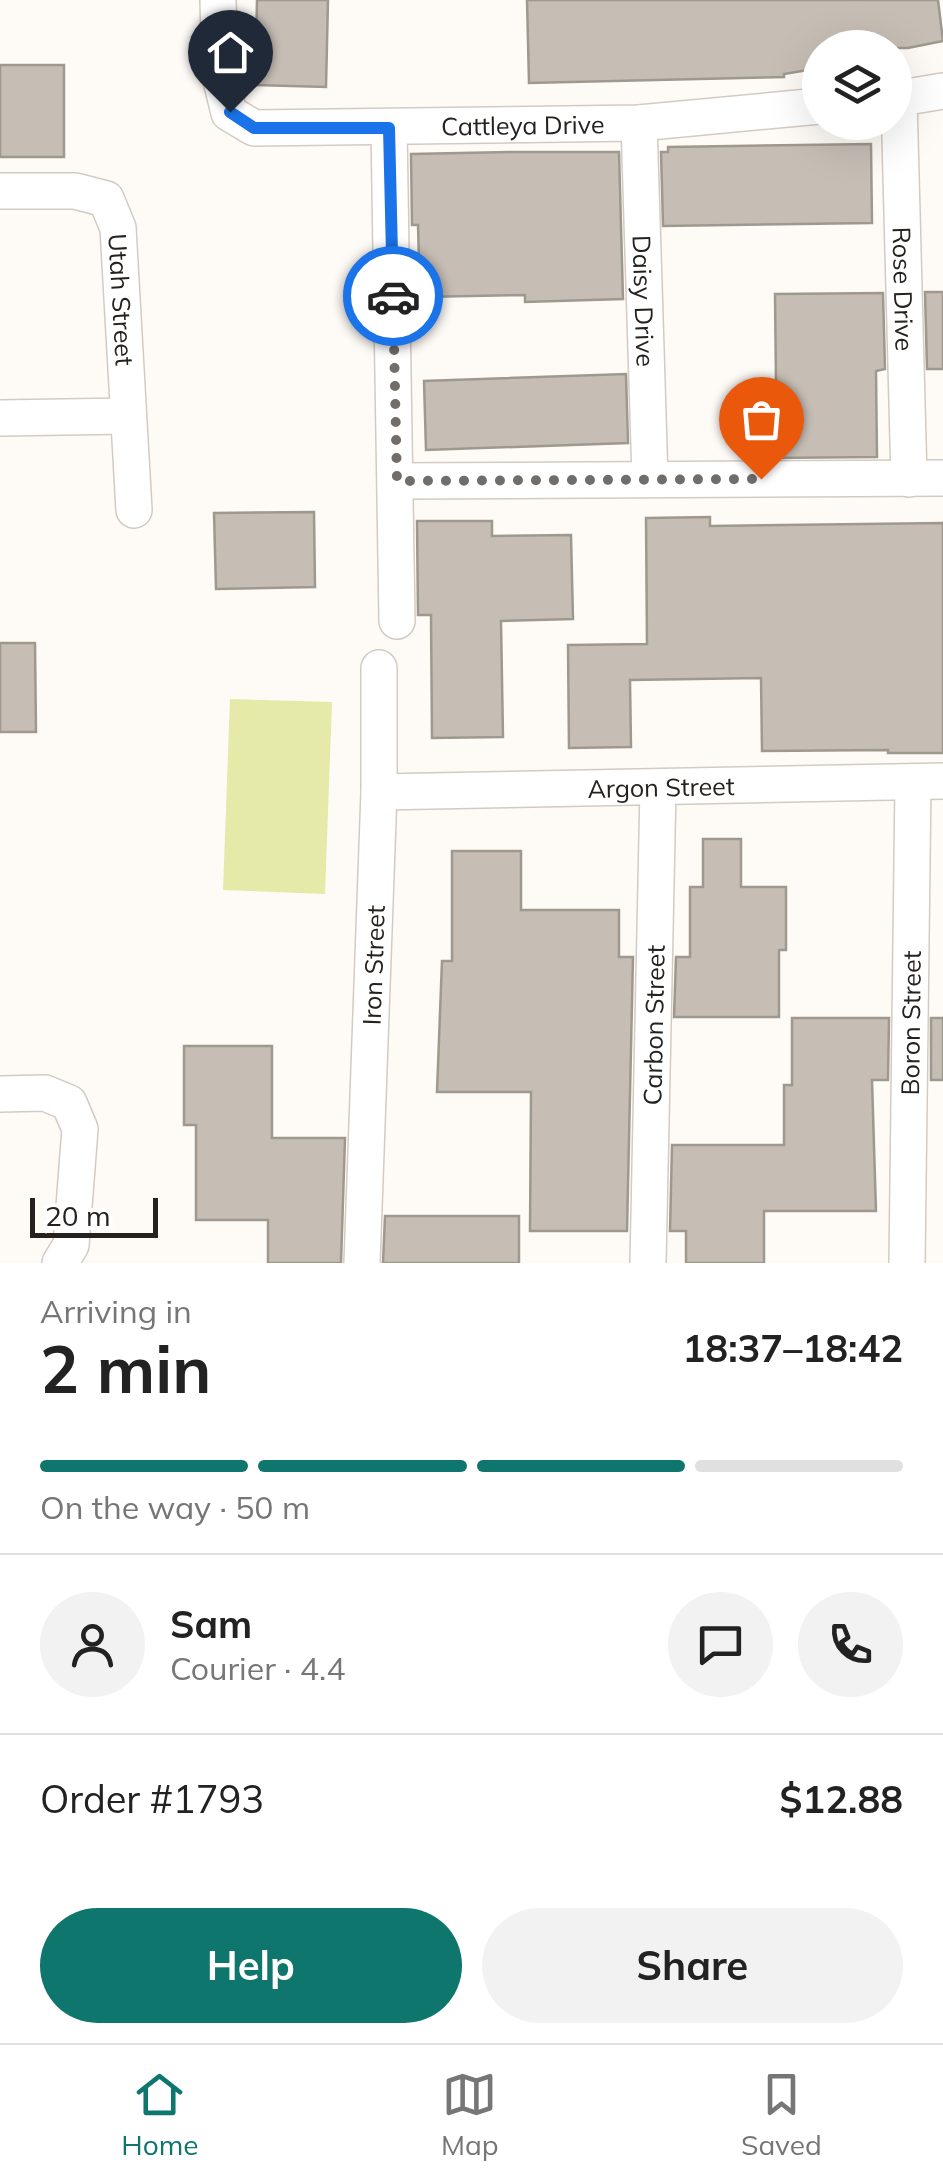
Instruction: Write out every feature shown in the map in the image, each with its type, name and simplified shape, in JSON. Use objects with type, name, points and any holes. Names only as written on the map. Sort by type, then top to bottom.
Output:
[{"type":"street","name":"Cattleya Drive","points":[[218,0],[220,76],[230,112],[254,128],[639,123],[802,108]]},
{"type":"street","points":[[912,96],[943,91]]},
{"type":"street","name":"Daisy Drive","points":[[639,123],[650,479]]},
{"type":"street","points":[[389,128],[397,621]]},
{"type":"street","name":"Rose Drive","points":[[900,140],[926,478]]},
{"type":"street","name":"Utah Street","points":[[0,191],[75,191],[106,199],[118,228],[134,510]]},
{"type":"street","points":[[0,418],[128,416]]},
{"type":"street","points":[[397,481],[926,478]]},
{"type":"street","name":"Iron Street","points":[[362,1263],[379,792],[379,668]]},
{"type":"street","name":"Argon Street","points":[[379,792],[928,782]]},
{"type":"street","name":"Boron Street","points":[[907,1263],[928,782]]},
{"type":"street","name":"Carbon Street","points":[[648,1263],[658,788]]},
{"type":"street","points":[[0,1094],[45,1093],[68,1103],[80,1128],[70,1245],[60,1263]]},
{"type":"green space","points":[[230,699],[332,702],[325,894],[223,890]]},
{"type":"building","points":[[257,0],[328,0],[326,87],[255,85]]},
{"type":"building","points":[[527,0],[938,0],[943,41],[912,47],[912,30],[802,30],[802,71],[784,77],[529,83]]},
{"type":"building","points":[[0,65],[64,65],[64,157],[0,157]]},
{"type":"building","points":[[871,144],[872,223],[663,226],[661,152],[668,152],[668,147]]},
{"type":"building","points":[[619,152],[623,299],[525,302],[525,295],[420,297],[418,225],[412,225],[411,154]]},
{"type":"building","points":[[925,292],[943,292],[943,369],[927,369]]},
{"type":"building","points":[[883,293],[885,369],[876,371],[877,457],[770,458],[770,385],[776,385],[775,294]]},
{"type":"building","points":[[626,374],[628,443],[426,450],[424,381]]},
{"type":"building","points":[[314,512],[315,587],[216,589],[214,513]]},
{"type":"building","points":[[710,517],[710,526],[943,523],[943,753],[762,751],[761,678],[630,680],[631,747],[569,748],[568,645],[647,644],[646,518]]},
{"type":"building","points":[[417,521],[492,521],[492,536],[571,535],[573,619],[501,621],[503,737],[432,738],[431,615],[418,615]]},
{"type":"building","points":[[0,643],[35,643],[36,732],[0,732]]},
{"type":"building","points":[[703,839],[741,839],[741,887],[786,887],[786,950],[779,950],[779,1017],[674,1017],[676,957],[690,957],[690,887],[703,887]]},
{"type":"building","points":[[452,851],[521,851],[521,910],[619,910],[619,957],[633,957],[627,1231],[530,1231],[531,1092],[437,1092],[442,961],[452,961]]},
{"type":"building","points":[[792,1018],[889,1018],[888,1080],[872,1080],[876,1211],[764,1211],[764,1263],[686,1263],[686,1231],[670,1231],[672,1145],[784,1145],[784,1085],[792,1085]]},
{"type":"building","points":[[931,1018],[943,1018],[943,1080],[931,1080]]},
{"type":"building","points":[[184,1046],[272,1046],[272,1138],[345,1138],[341,1263],[268,1263],[268,1220],[196,1220],[196,1125],[184,1125]]},
{"type":"building","points":[[385,1216],[519,1216],[519,1263],[383,1263]]},
{"type":"way so far","points":[[393,296],[397,481],[761,479]]},
{"type":"route","points":[[230,112],[254,128],[389,128],[393,296]]}]
